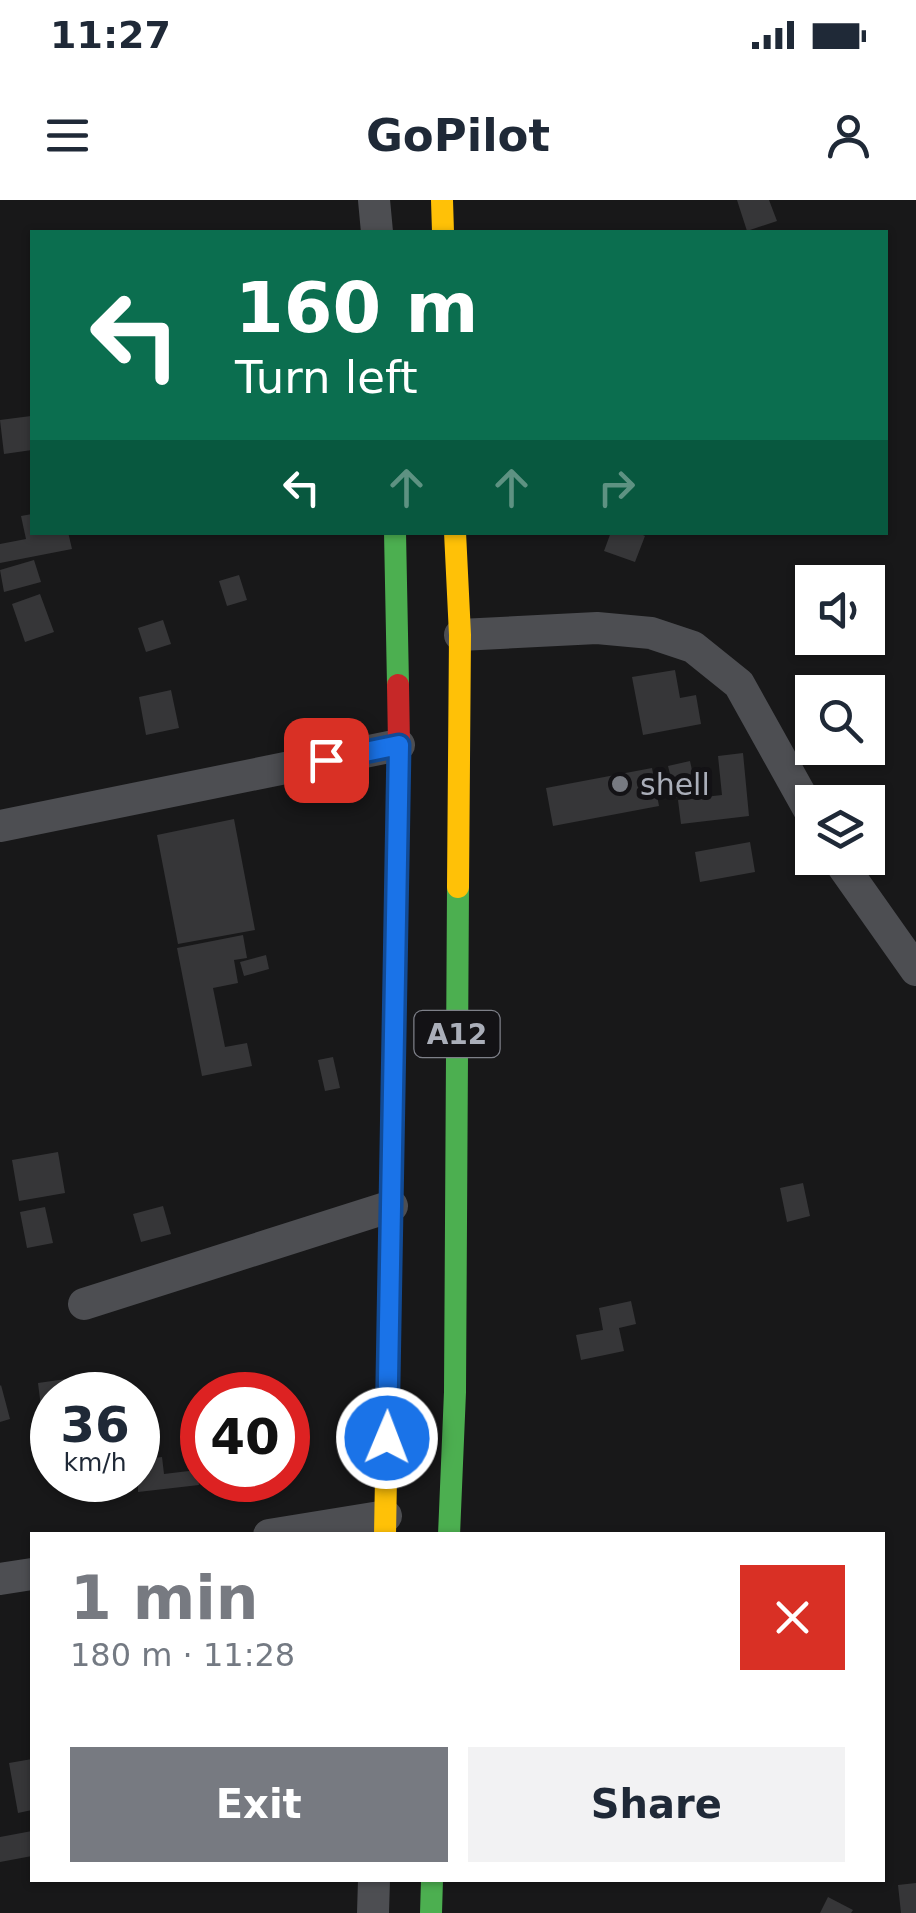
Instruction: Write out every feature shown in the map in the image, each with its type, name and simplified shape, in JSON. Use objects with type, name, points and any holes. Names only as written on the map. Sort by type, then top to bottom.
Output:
[{"type":"main road","points":[[442,200],[443,230]]},
{"type":"main road","points":[[386,1526],[399,745],[395,535]]},
{"type":"main road","name":"A12","points":[[449,1532],[456,1392],[460,635],[456,535]]},
{"type":"main road","points":[[430,1913],[432,1882]]},
{"type":"street","points":[[374,200],[376,230]]},
{"type":"street","points":[[460,635],[596,628],[651,633],[693,647],[739,684],[796,785]]},
{"type":"street","points":[[0,826],[399,745]]},
{"type":"street","points":[[849,875],[916,970]]},
{"type":"street","points":[[84,1304],[392,1206]]},
{"type":"street","points":[[308,1532],[386,1526]]},
{"type":"street","points":[[0,1579],[30,1574]]},
{"type":"street","points":[[373,1913],[374,1882]]},
{"type":"building","points":[[737,200],[769,200],[777,221],[747,230]]},
{"type":"building","points":[[30,416],[30,450],[4,454],[0,420]]},
{"type":"building","points":[[30,514],[30,535],[69,535],[72,549],[0,563],[0,544],[26,539],[21,516]]},
{"type":"building","points":[[610,535],[645,536],[635,562],[604,551]]},
{"type":"building","points":[[34,560],[41,582],[4,592],[0,570]]},
{"type":"building","points":[[239,575],[247,600],[227,606],[219,581]]},
{"type":"building","points":[[40,594],[54,632],[25,642],[12,604]]},
{"type":"building","points":[[163,620],[171,644],[146,652],[138,628]]},
{"type":"building","points":[[675,670],[680,698],[696,695],[701,724],[643,735],[632,677]]},
{"type":"building","points":[[171,690],[179,728],[146,735],[139,697]]},
{"type":"building","points":[[743,753],[749,816],[681,824],[678,800],[722,795],[718,756]]},
{"type":"building","points":[[690,761],[697,793],[676,798],[668,766]]},
{"type":"building","points":[[652,768],[659,806],[553,826],[546,788]]},
{"type":"building","points":[[234,819],[255,930],[178,944],[157,835]]},
{"type":"building","points":[[750,842],[755,872],[700,882],[695,852]]},
{"type":"building","points":[[243,935],[247,958],[234,960],[238,983],[213,988],[225,1047],[247,1043],[252,1066],[202,1076],[177,948]]},
{"type":"building","points":[[266,955],[269,969],[244,976],[240,962]]},
{"type":"building","points":[[333,1057],[340,1088],[325,1091],[318,1060]]},
{"type":"building","points":[[58,1152],[65,1193],[19,1201],[12,1160]]},
{"type":"building","points":[[803,1183],[810,1216],[787,1222],[780,1188]]},
{"type":"building","points":[[163,1206],[171,1234],[141,1242],[133,1214]]},
{"type":"building","points":[[45,1207],[53,1243],[27,1248],[20,1212]]},
{"type":"building","points":[[631,1301],[636,1324],[619,1328],[624,1351],[581,1360],[576,1335],[603,1330],[599,1308]]},
{"type":"building","points":[[0,1386],[10,1419],[0,1422]]},
{"type":"building","points":[[160,1457],[164,1474],[180,1472],[180,1487],[160,1489]]},
{"type":"building","points":[[30,1759],[30,1810],[18,1813],[9,1763]]},
{"type":"building","points":[[30,1831],[30,1856],[0,1862],[0,1837]]},
{"type":"building","points":[[916,1883],[916,1913],[901,1913],[898,1885]]},
{"type":"building","points":[[828,1897],[853,1910],[820,1913]]},
{"type":"traffic: fast","points":[[395,535],[398,685]]},
{"type":"traffic: fast","points":[[449,1532],[455,1392],[458,887]]},
{"type":"traffic: fast","points":[[431,1913],[432,1882]]},
{"type":"traffic: slow","points":[[442,200],[443,230]]},
{"type":"traffic: slow","points":[[455,535],[460,635],[458,887]]},
{"type":"traffic: slow","points":[[385,1532],[393,1070]]},
{"type":"traffic: jam","points":[[393,1070],[398,685]]},
{"type":"place","name":"shell","points":[[620,784]]},
{"type":"route","points":[[326,760],[399,745],[387,1438]]}]
